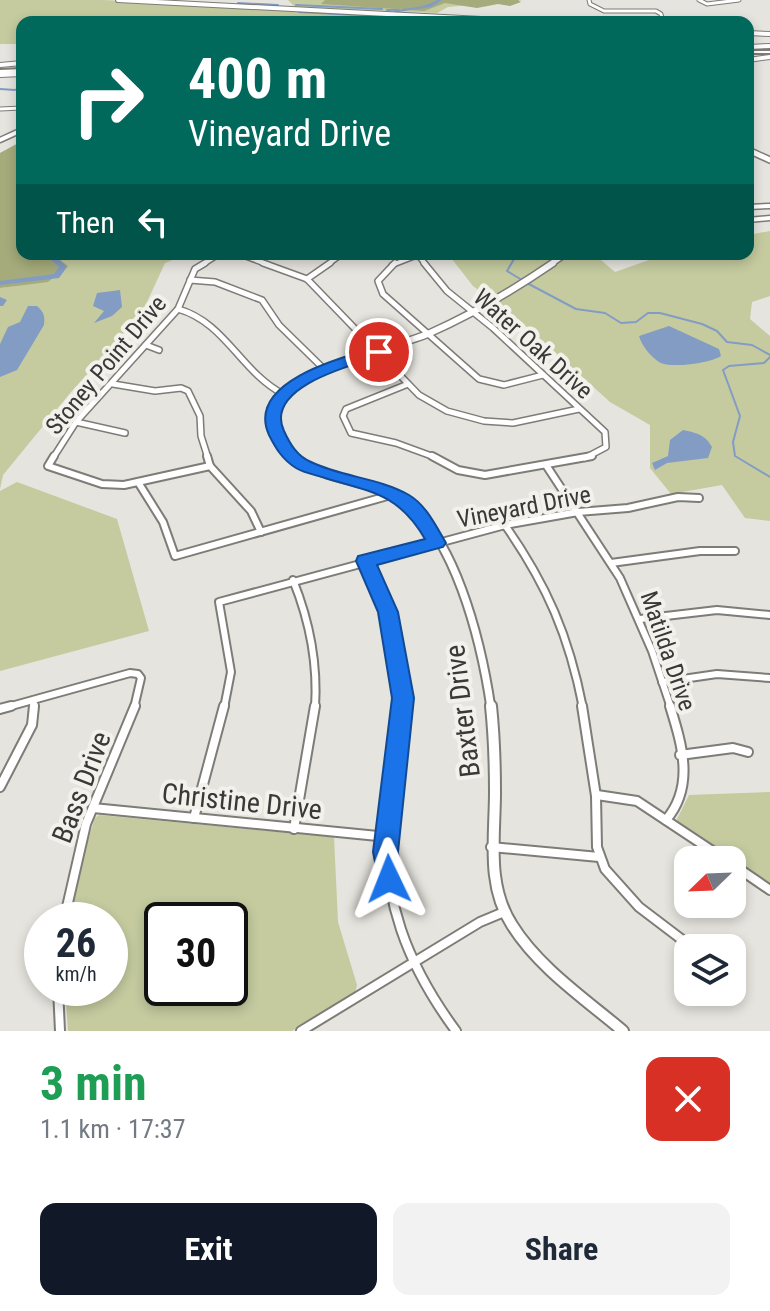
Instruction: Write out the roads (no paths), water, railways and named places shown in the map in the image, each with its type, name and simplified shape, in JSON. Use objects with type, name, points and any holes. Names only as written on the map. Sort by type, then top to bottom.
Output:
[{"type":"main road","points":[[118,0],[436,16]]},
{"type":"main road","points":[[282,0],[288,8]]},
{"type":"street","points":[[589,0],[590,4],[604,11],[653,10],[662,16]]},
{"type":"street","points":[[691,1],[699,0],[707,4],[739,0]]},
{"type":"street","name":"Stoney Point Drive","points":[[138,482],[102,484],[48,466],[76,422],[178,309],[199,265],[208,260]]},
{"type":"street","points":[[255,260],[307,279],[408,384],[438,407],[484,421],[526,422],[579,409]]},
{"type":"street","points":[[307,279],[330,260]]},
{"type":"street","points":[[403,260],[393,264],[378,281],[383,294],[471,374],[486,383],[504,385],[543,375]]},
{"type":"street","name":"Water Oak Drive","points":[[422,260],[447,291],[543,375],[608,438],[606,447],[590,457],[546,465]]},
{"type":"street","points":[[178,309],[205,317],[260,382],[283,394],[304,379],[325,370],[429,333],[556,260]]},
{"type":"street","points":[[190,280],[215,282],[262,300],[279,325],[325,370]]},
{"type":"street","points":[[146,345],[159,350]]},
{"type":"street","points":[[113,384],[155,391],[185,389],[198,409],[210,466],[251,511],[261,532]]},
{"type":"street","points":[[408,384],[350,406],[344,412],[345,424],[351,433],[417,449],[458,470],[495,475],[546,465]]},
{"type":"street","name":"Baxter Drive","points":[[283,394],[274,417],[275,434],[294,459],[315,471],[405,500],[421,516],[437,543],[467,601],[485,665],[495,780],[491,847],[504,912],[540,956],[623,1031]]},
{"type":"street","points":[[76,422],[125,433]]},
{"type":"street","name":"Matilda Drive","points":[[546,465],[611,563],[640,619],[662,682],[680,755],[684,791],[666,820]]},
{"type":"street","points":[[210,466],[138,482],[163,522],[175,556],[391,495]]},
{"type":"street","name":"Vineyard Drive","points":[[194,818],[221,722],[231,672],[219,602],[505,525],[578,512],[628,508],[678,497],[699,498]]},
{"type":"street","points":[[505,525],[545,587],[558,618],[579,690],[597,795],[599,857],[637,906],[674,934]]},
{"type":"street","points":[[611,563],[700,551],[735,551]]},
{"type":"street","points":[[365,561],[388,612],[403,698],[386,852],[391,905],[412,965],[434,1003],[456,1031]]},
{"type":"street","points":[[293,580],[312,624],[317,693],[316,728],[294,829]]},
{"type":"street","points":[[640,619],[699,610],[770,615]]},
{"type":"street","name":"Bass Drive","points":[[34,700],[136,673],[141,678],[129,724],[93,808],[69,884],[66,902]]},
{"type":"street","points":[[662,682],[717,674],[770,678]]},
{"type":"street","points":[[0,709],[34,700],[32,725],[0,787]]},
{"type":"street","points":[[680,755],[733,748],[748,752]]},
{"type":"street","points":[[597,795],[637,801],[705,846]]},
{"type":"street","name":"Christine Drive","points":[[93,808],[388,837]]},
{"type":"street","points":[[491,847],[599,857]]},
{"type":"street","points":[[746,874],[770,890]]},
{"type":"street","points":[[301,1031],[316,1027],[480,922],[504,912]]},
{"type":"street","points":[[59,1006],[60,1031]]},
{"type":"water","points":[[120,290],[122,307],[112,316],[94,323],[104,311],[93,306],[97,293]]},
{"type":"water","points":[[28,306],[37,306],[41,310],[44,325],[17,370],[0,377],[0,344],[8,327],[20,322]]},
{"type":"water","points":[[669,326],[719,349],[721,356],[690,364],[659,362],[652,357],[639,336]]},
{"type":"water","points":[[683,430],[706,439],[712,447],[708,458],[667,463],[655,470],[652,463],[668,456],[670,440]]},
{"type":"waterway","points":[[399,16],[395,12],[424,8],[440,0]]},
{"type":"waterway","points":[[238,3],[278,5]]},
{"type":"waterway","points":[[296,5],[382,9]]},
{"type":"waterway","points":[[387,10],[399,10]]},
{"type":"waterway","points":[[299,12],[378,16]]},
{"type":"waterway","points":[[0,89],[16,89]]},
{"type":"waterway","points":[[0,283],[56,276],[63,267],[55,260]]},
{"type":"waterway","points":[[513,260],[507,271],[522,280]]},
{"type":"waterway","points":[[527,283],[576,309],[605,313],[621,323],[636,322],[648,313],[660,313],[702,324],[717,331],[727,342],[752,345],[770,355]]},
{"type":"waterway","points":[[0,299],[3,300],[0,304]]},
{"type":"waterway","points":[[770,357],[764,363],[729,366],[723,370],[740,416],[733,442],[735,456],[770,477]]}]
